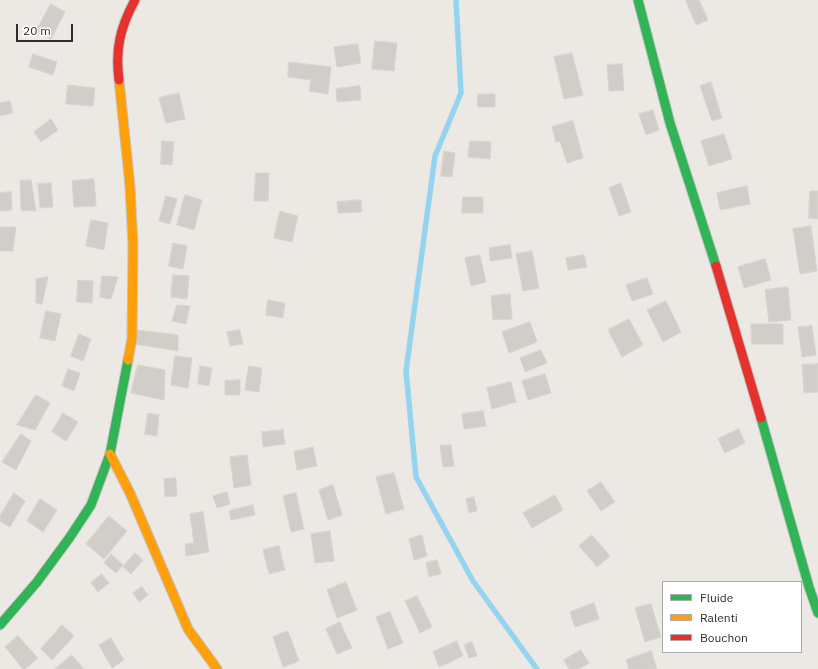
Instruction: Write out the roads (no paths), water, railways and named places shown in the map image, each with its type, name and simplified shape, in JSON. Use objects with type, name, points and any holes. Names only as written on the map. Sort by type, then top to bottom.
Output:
[{"type":"street","points":[[0,625],[37,582],[70,538],[91,505],[110,454],[124,388],[132,338],[133,245],[131,194],[117,66],[119,40],[125,18],[135,0]]},
{"type":"street","points":[[638,0],[670,123],[713,257],[765,431],[809,587],[818,613]]},
{"type":"street","points":[[110,454],[130,493],[188,629],[217,669]]},
{"type":"waterway","points":[[456,0],[461,93],[435,156],[406,371],[416,477],[473,581],[537,669]]}]
